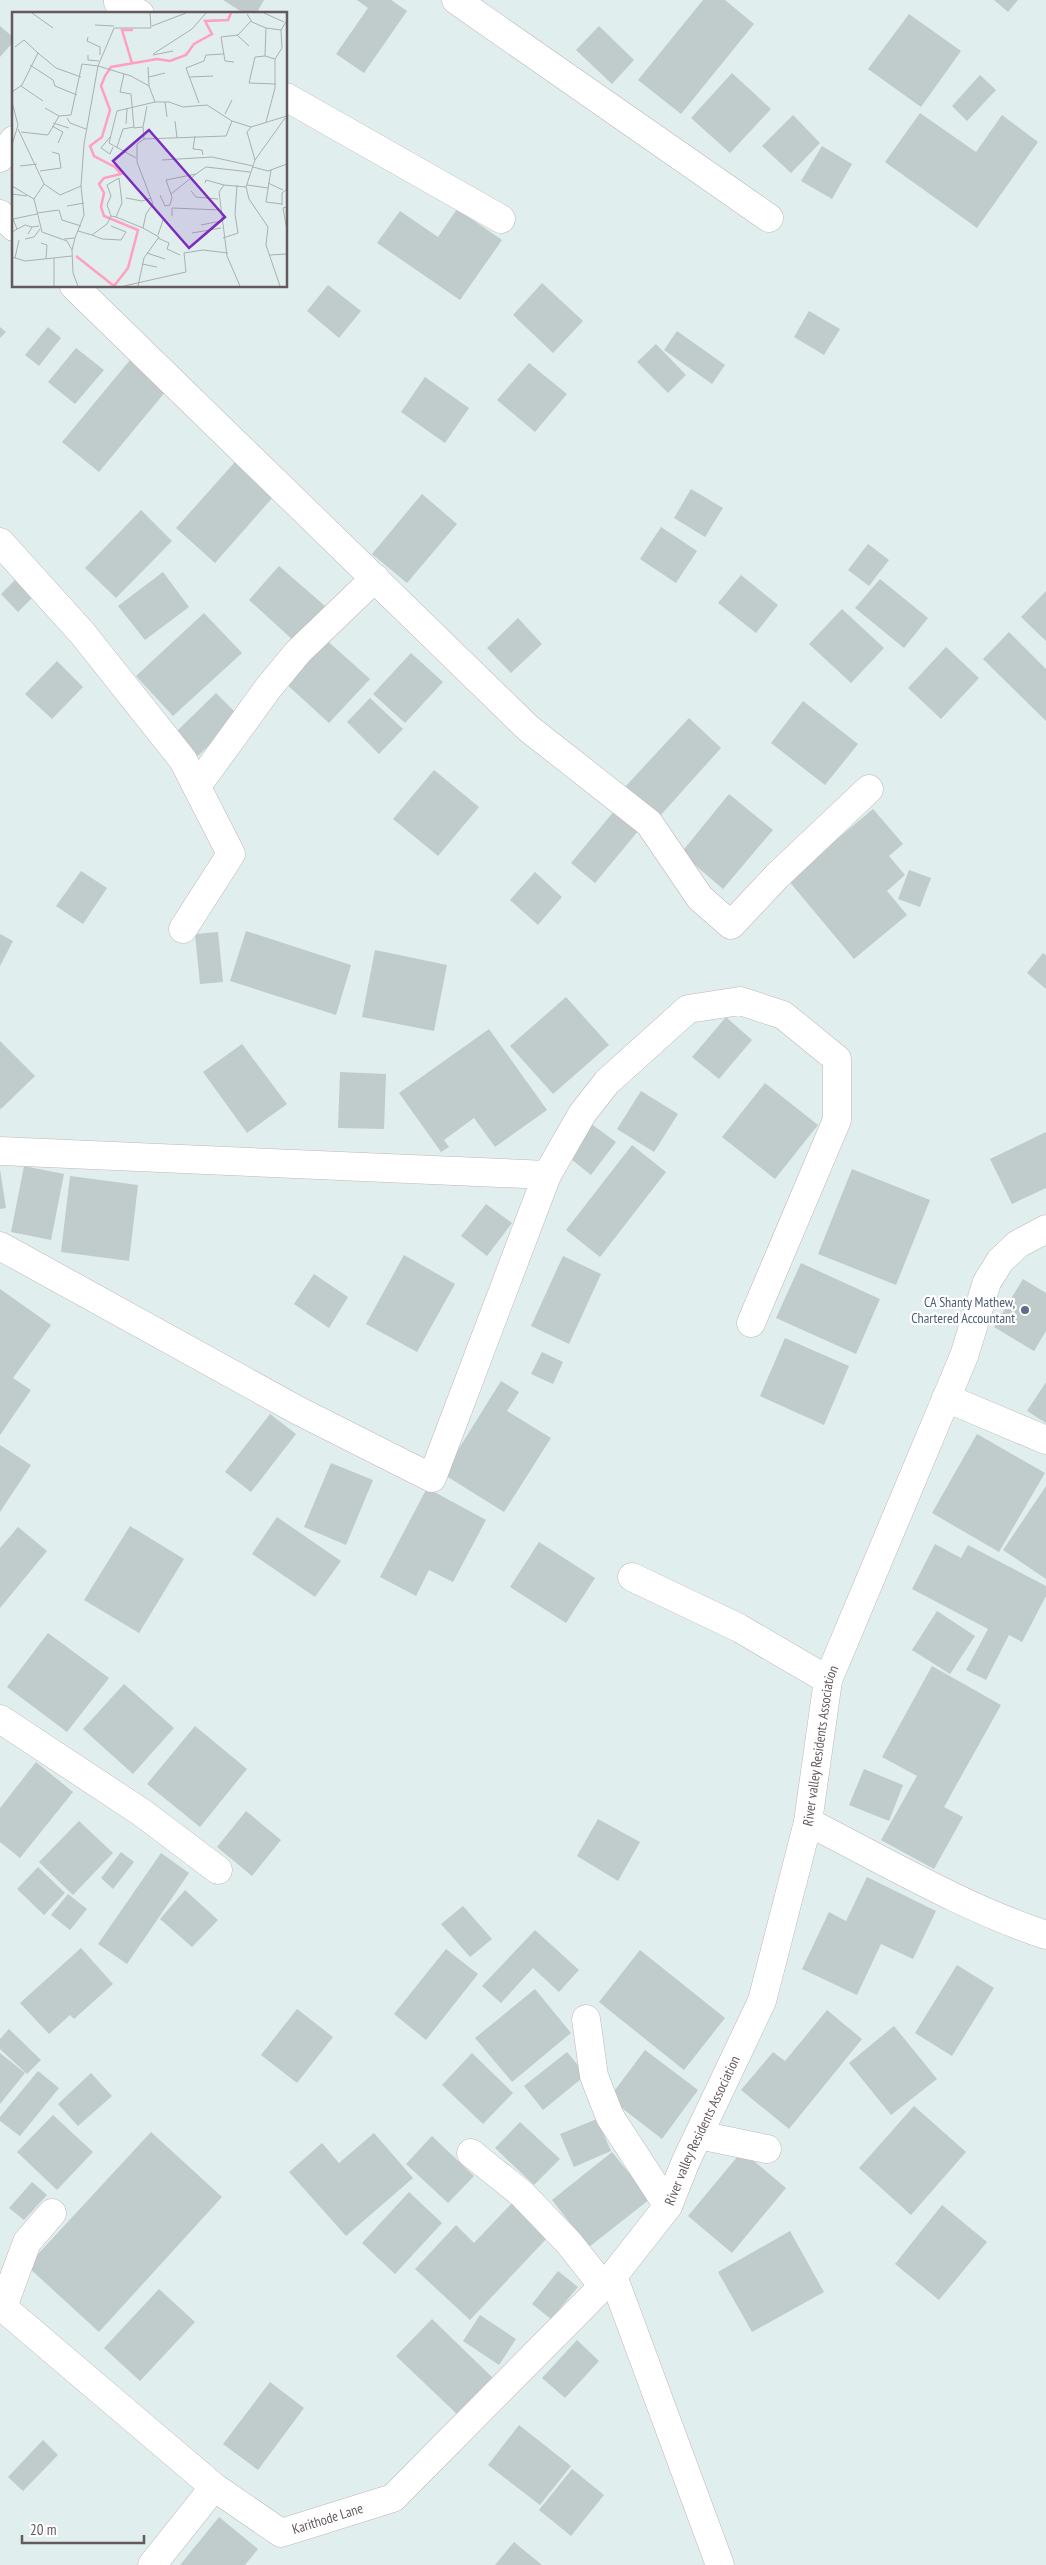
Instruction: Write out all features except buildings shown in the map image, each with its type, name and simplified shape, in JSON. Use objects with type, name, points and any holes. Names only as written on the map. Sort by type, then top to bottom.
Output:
[{"type":"street","points":[[456,0],[769,218]]},
{"type":"street","points":[[288,98],[501,219]]},
{"type":"street","points":[[0,158],[12,143]]},
{"type":"street","points":[[0,214],[12,226]]},
{"type":"street","points":[[76,288],[528,728],[649,824],[700,898],[731,925],[776,876],[869,789]]},
{"type":"street","points":[[0,542],[83,634],[183,760],[231,854],[183,929]]},
{"type":"street","points":[[197,786],[269,687],[298,652],[375,578]]},
{"type":"street","points":[[0,1246],[298,1411],[432,1478],[547,1175],[582,1114],[607,1082],[688,1009],[740,1001],[783,1015],[837,1059],[837,1120],[750,1323]]},
{"type":"street","points":[[0,1151],[547,1175]]},
{"type":"street","name":"River valley Residents Association","points":[[608,2281],[668,2206],[762,2001],[808,1822],[828,1680],[964,1356],[987,1282],[1000,1261],[1018,1244],[1046,1229]]},
{"type":"street","points":[[946,1398],[1046,1440]]},
{"type":"street","points":[[632,1577],[739,1628],[828,1680]]},
{"type":"street","points":[[0,1719],[141,1812],[218,1870]]},
{"type":"street","points":[[808,1822],[933,1888],[1012,1924],[1046,1935]]},
{"type":"street","points":[[586,2020],[594,2076],[610,2117],[668,2206]]},
{"type":"street","points":[[699,2135],[767,2149]]},
{"type":"street","points":[[471,2153],[522,2194],[568,2243],[608,2281],[718,2557]]},
{"type":"street","points":[[1,2306],[27,2242],[52,2213]]},
{"type":"street","name":"Karithode Lane","points":[[1,2306],[214,2487],[280,2534],[392,2498],[608,2281]]},
{"type":"street","points":[[152,2565],[214,2487]]},
{"type":"place","name":"CA Shanty Mathew, Chartered Accountant","points":[[1025,1310]]}]
